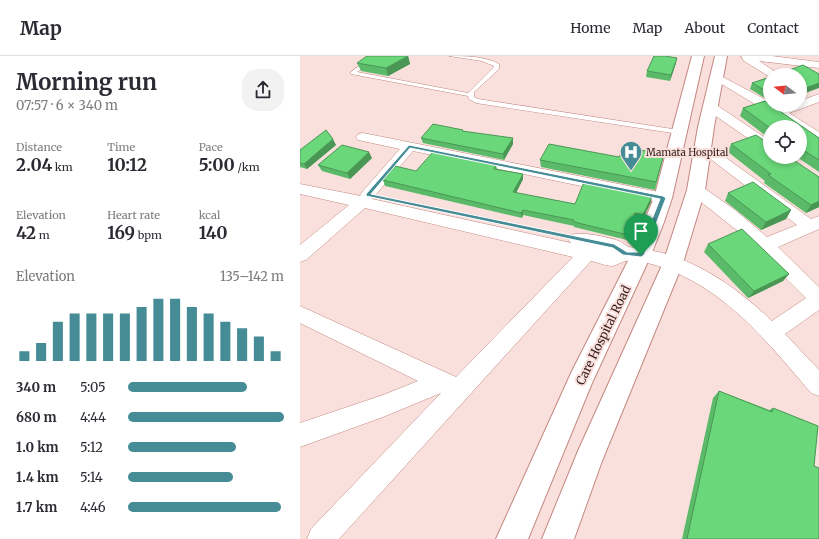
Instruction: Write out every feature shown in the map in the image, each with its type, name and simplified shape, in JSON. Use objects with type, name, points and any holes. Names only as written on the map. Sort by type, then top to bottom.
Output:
[{"type":"street","name":"Care Hospital Road","points":[[512,539],[633,254],[663,198],[698,56]]},
{"type":"street","points":[[558,539],[588,461],[673,263],[696,190],[721,56]]},
{"type":"street","points":[[744,56],[798,63],[819,73]]},
{"type":"street","points":[[744,56],[763,68]]},
{"type":"street","points":[[798,63],[815,59]]},
{"type":"street","points":[[717,77],[763,103]]},
{"type":"street","points":[[807,94],[817,99]]},
{"type":"street","points":[[807,103],[817,99]]},
{"type":"street","points":[[711,107],[763,142]]},
{"type":"street","points":[[779,112],[819,138]]},
{"type":"street","points":[[364,137],[663,198]]},
{"type":"street","points":[[300,255],[365,199],[409,147]]},
{"type":"street","points":[[703,148],[815,224]]},
{"type":"street","points":[[300,180],[365,199],[611,260],[633,254]]},
{"type":"street","points":[[300,189],[365,199],[614,246],[633,254],[673,263],[705,278],[734,298],[770,333],[819,386]]},
{"type":"street","points":[[696,190],[710,199],[765,245],[819,300],[770,333]]},
{"type":"street","points":[[765,245],[815,224]]},
{"type":"street","points":[[321,539],[451,385],[587,254]]},
{"type":"street","points":[[300,314],[451,385]]},
{"type":"street","points":[[300,435],[383,406],[451,385]]},
{"type":"lane","points":[[375,56],[353,73],[470,95],[471,98],[476,101],[488,104],[679,132]]},
{"type":"lane","points":[[452,56],[489,61],[497,65],[496,69],[472,91],[470,95]]},
{"type":"building","points":[[367,56],[408,56],[386,68],[357,63]]},
{"type":"building","points":[[654,56],[677,58],[671,75],[647,71]]},
{"type":"building","points":[[803,65],[819,74],[819,83],[807,87],[807,68],[795,68]]},
{"type":"building","points":[[763,79],[763,89],[752,83]]},
{"type":"building","points":[[763,102],[763,112],[781,112],[793,120],[763,120],[763,123],[743,108]]},
{"type":"building","points":[[433,124],[463,130],[462,131],[513,138],[503,154],[421,138]]},
{"type":"building","points":[[326,130],[333,139],[304,164],[300,163],[300,150]]},
{"type":"building","points":[[807,130],[819,138],[819,160],[807,152]]},
{"type":"building","points":[[756,135],[763,140],[763,164],[800,164],[819,177],[819,201],[811,205],[768,175],[771,174],[731,144]]},
{"type":"building","points":[[549,144],[619,157],[620,155],[637,158],[640,150],[664,154],[656,182],[540,160]]},
{"type":"building","points":[[342,145],[369,152],[347,173],[318,165]]},
{"type":"building","points":[[433,152],[496,165],[494,169],[523,174],[513,192],[575,204],[584,182],[652,196],[643,215],[635,213],[628,235],[574,222],[574,220],[523,210],[521,213],[383,180],[395,166],[416,171]]},
{"type":"building","points":[[753,182],[791,210],[766,222],[728,193]]},
{"type":"building","points":[[742,229],[789,274],[754,291],[708,244]]},
{"type":"building","points":[[719,391],[772,412],[773,408],[818,426],[814,466],[819,468],[819,539],[687,539]]},
{"type":"place","name":"Mamata Hospital","points":[[631,172]]},
{"type":"route","points":[[409,147],[663,198],[641,255],[625,254],[614,246],[368,195],[409,147]]}]
